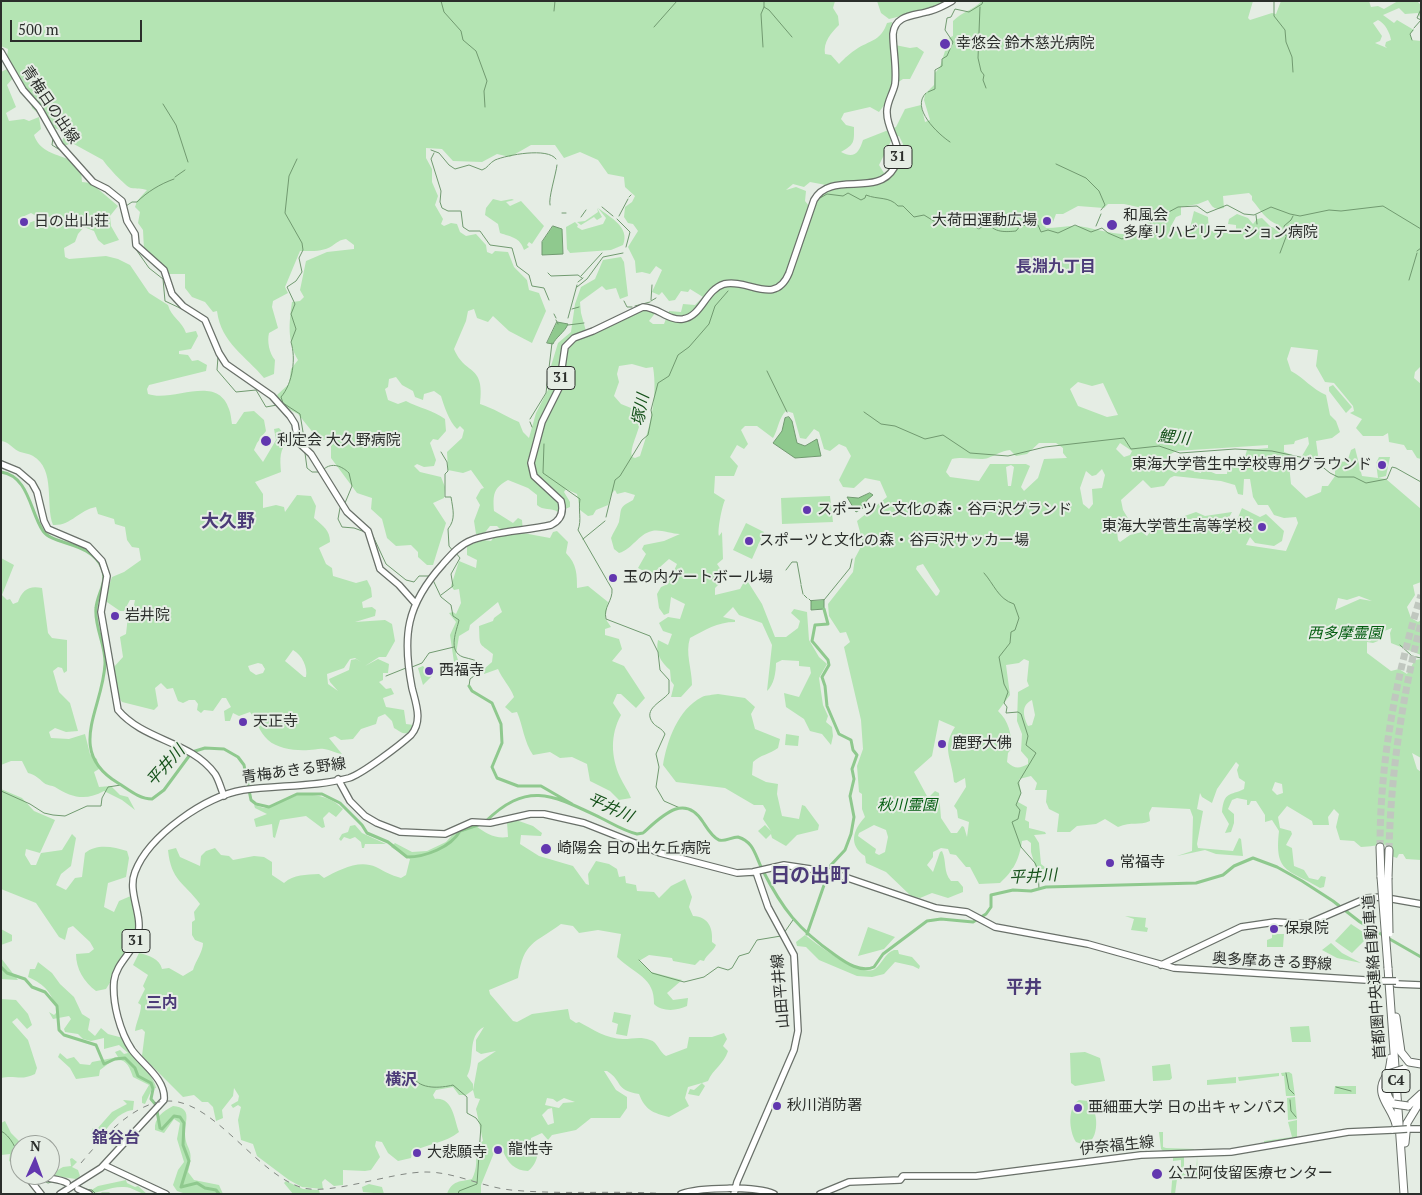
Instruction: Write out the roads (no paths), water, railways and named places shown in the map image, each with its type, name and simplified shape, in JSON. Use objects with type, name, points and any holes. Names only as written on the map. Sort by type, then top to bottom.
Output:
[{"type":"highway","name":"首都圏中央連絡自動車道","points":[[1380,847],[1385,878],[1392,1022],[1403,1178],[1406,1194]]},
{"type":"highway","name":"首都圏中央連絡自動車道","points":[[1385,878],[1388,850]]},
{"type":"highway","name":"首都圏中央連絡自動車道","points":[[1389,969],[1394,1002],[1406,1194]]},
{"type":"highway","points":[[1394,1002],[1402,1055],[1409,1062],[1421,1065]]},
{"type":"highway","points":[[1392,1022],[1387,1097],[1394,1104],[1408,1106],[1421,1094]]},
{"type":"highway","points":[[1403,1178],[1395,1122],[1381,1094],[1382,1084],[1385,1078],[1395,1071],[1421,1065]]},
{"type":"highway","points":[[1405,1158],[1406,1126],[1421,1100]]},
{"type":"main road","name":"青梅あきる野線","points":[[60,1194],[104,1165],[157,1110],[164,1100],[162,1088],[134,1052],[125,1036],[120,1023],[114,989],[116,973],[136,943],[138,933],[133,877],[140,862],[164,832],[204,805],[244,790],[338,780],[355,775],[406,739],[414,731],[418,716],[408,667],[407,638],[415,603],[420,591],[454,552],[476,539],[551,525],[560,517],[563,509],[561,501],[536,478],[531,464],[542,422],[559,388],[564,352],[570,340],[643,307],[651,308],[674,319],[688,318],[695,313],[710,292],[723,284],[735,284],[766,290],[777,288],[787,279],[813,204],[820,193],[832,186],[876,182],[891,172],[898,153],[897,143],[887,112],[895,82],[893,34],[895,26],[905,17],[938,9],[952,1]]},
{"type":"main road","name":"青梅日の出線","points":[[1,52],[69,156],[97,184],[122,201],[127,222],[135,234],[136,245],[164,270],[172,294],[183,306],[206,320],[223,361],[272,396],[293,420],[297,439],[321,471],[343,506],[369,534],[380,570],[399,585],[415,603]]},
{"type":"main road","points":[[1,464],[18,471],[32,483],[37,492],[44,521],[48,529],[85,544],[98,554],[102,560],[106,576],[100,612],[118,710],[156,738],[186,750],[193,755],[215,774],[224,796]]},
{"type":"main road","points":[[338,780],[350,801],[363,814],[375,822],[397,831],[445,834],[468,823],[488,823],[533,813],[544,814],[584,823],[670,856],[737,873],[757,871]]},
{"type":"main road","name":"奥多摩あきる野線","points":[[757,871],[792,865],[830,872],[936,908],[964,911],[999,928],[1088,944],[1182,970],[1421,984]]},
{"type":"main road","name":"山田平井線","points":[[734,1192],[794,1050],[798,1031],[793,952],[768,907],[757,871]]},
{"type":"main road","name":"奥多摩あきる野線","points":[[1161,965],[1236,928],[1275,922],[1307,924],[1346,905],[1374,897],[1421,904]]},
{"type":"main road","name":"伊奈福生線","points":[[820,1194],[849,1182],[900,1180],[904,1176],[976,1176],[1141,1155],[1231,1152],[1348,1132],[1421,1129]]},
{"type":"main road","points":[[104,1165],[166,1194]]},
{"type":"main road","points":[[60,1179],[67,1183]]},
{"type":"main road","points":[[78,1189],[89,1194]]},
{"type":"main road","points":[[681,1194],[700,1189],[734,1192],[758,1190],[774,1194]]},
{"type":"waterway","points":[[441,1],[444,12],[461,31],[463,40],[476,51],[487,81],[484,91],[485,107]]},
{"type":"waterway","points":[[554,11],[555,1]]},
{"type":"waterway","points":[[654,27],[677,1]]},
{"type":"waterway","points":[[764,1],[764,7],[769,10],[792,37]]},
{"type":"waterway","points":[[928,92],[935,89],[935,70],[942,66],[942,59],[947,56],[953,42],[945,30],[947,18],[951,17],[955,9],[969,12],[982,4],[983,1]]},
{"type":"waterway","points":[[1274,1],[1274,16],[1285,30],[1286,42],[1292,57],[1293,72]]},
{"type":"waterway","points":[[763,47],[761,14],[764,7]]},
{"type":"waterway","points":[[980,7],[978,58],[986,88]]},
{"type":"waterway","points":[[1414,28],[1421,20],[1417,18],[1421,9]]},
{"type":"waterway","points":[[1412,40],[1410,34],[1413,30]]},
{"type":"waterway","points":[[926,93],[922,99],[923,113],[933,127],[950,142]]},
{"type":"waterway","points":[[163,104],[176,125],[188,162]]},
{"type":"waterway","points":[[53,138],[52,145],[60,150]]},
{"type":"waterway","points":[[431,150],[439,153],[455,169],[469,165],[482,170],[495,160],[527,153],[545,153],[552,155],[556,159]]},
{"type":"waterway","points":[[434,153],[431,159],[441,191],[440,202],[442,208],[448,211],[461,211],[463,227],[469,231],[480,231],[490,245],[512,248],[517,266],[529,275],[532,286],[544,288],[549,300]]},
{"type":"waterway","points":[[76,159],[95,180]]},
{"type":"waterway","points":[[283,403],[281,397],[291,378],[293,363],[291,342],[296,329],[291,314],[295,304],[287,287],[296,281],[302,272],[299,258],[303,250],[302,243],[285,213],[289,176],[297,159]]},
{"type":"waterway","points":[[1056,164],[1086,178],[1099,191],[1105,205],[1101,210]]},
{"type":"waterway","points":[[550,205],[557,165]]},
{"type":"waterway","points":[[175,177],[185,170]]},
{"type":"waterway","points":[[126,206],[132,202],[137,202],[154,189],[174,179]]},
{"type":"waterway","points":[[101,189],[112,197]]},
{"type":"waterway","points":[[820,198],[827,194],[843,196],[848,193],[861,200],[866,195],[887,199],[898,206],[903,206],[914,217],[924,215],[937,223],[943,220],[954,224],[965,221],[979,229],[988,222],[996,230],[1004,231],[1016,231],[1020,226],[1032,224],[1038,225],[1041,232],[1048,230],[1058,233],[1075,225],[1091,232],[1102,228],[1122,239],[1142,229],[1155,234],[1150,225],[1152,221],[1178,207],[1197,206],[1207,213],[1227,205],[1244,214],[1254,215],[1271,207],[1300,216],[1329,210],[1341,211],[1383,206],[1421,229]]},
{"type":"waterway","points":[[619,216],[628,199]]},
{"type":"waterway","points":[[121,207],[125,222]]},
{"type":"waterway","points":[[602,207],[613,216]]},
{"type":"waterway","points":[[581,217],[586,210]]},
{"type":"waterway","points":[[1096,226],[1101,214]]},
{"type":"waterway","points":[[1256,215],[1257,224]]},
{"type":"waterway","points":[[1286,236],[1284,226],[1293,216]]},
{"type":"waterway","points":[[617,219],[630,232],[626,247]]},
{"type":"waterway","points":[[1280,253],[1286,237]]},
{"type":"waterway","points":[[135,248],[149,268],[163,279],[165,301],[182,309]]},
{"type":"waterway","points":[[1417,251],[1421,248]]},
{"type":"waterway","points":[[581,276],[602,253]]},
{"type":"waterway","points":[[577,287],[587,279],[603,257],[623,253]]},
{"type":"waterway","points":[[1409,280],[1417,253]]},
{"type":"waterway","points":[[548,273],[551,276],[578,275],[582,278]]},
{"type":"waterway","points":[[578,282],[583,278]]},
{"type":"waterway","points":[[568,318],[577,285]]},
{"type":"waterway","points":[[651,300],[652,285]]},
{"type":"waterway","name":"塚川","points":[[606,517],[615,480],[620,476],[642,440],[648,435],[652,415],[651,410],[658,383],[669,376],[678,355],[689,347],[709,324],[715,306],[728,291]]},
{"type":"waterway","points":[[651,301],[656,298]]},
{"type":"waterway","points":[[624,301],[627,307],[632,307]]},
{"type":"waterway","points":[[635,306],[650,302]]},
{"type":"waterway","points":[[572,309],[579,307]]},
{"type":"waterway","points":[[554,314],[556,318]]},
{"type":"waterway","points":[[556,320],[558,324]]},
{"type":"waterway","points":[[568,325],[584,323]]},
{"type":"waterway","points":[[530,419],[546,393],[552,343]]},
{"type":"waterway","points":[[218,357],[217,370],[236,392],[256,390],[266,407],[277,405]]},
{"type":"waterway","points":[[767,371],[787,412]]},
{"type":"waterway","points":[[283,403],[300,414],[305,444]]},
{"type":"waterway","name":"鯉川","points":[[864,412],[881,424],[895,426],[925,439],[943,435],[970,453],[1008,456],[1045,447],[1124,438],[1131,449],[1159,446],[1180,453],[1235,449],[1272,451],[1314,460],[1338,477],[1354,477],[1366,483],[1387,479],[1392,467],[1421,482]]},
{"type":"waterway","points":[[530,422],[532,427]]},
{"type":"waterway","points":[[544,444],[543,473],[580,499],[578,530],[612,589],[605,615],[606,619],[650,636],[658,652],[660,670],[669,680],[669,693],[654,706],[651,710],[650,718],[665,734],[656,754],[659,767],[656,787],[664,801],[680,808]]},
{"type":"waterway","points":[[441,452],[447,462],[448,471],[445,474],[445,497],[451,497],[453,510],[452,522],[448,529],[449,546],[453,551]]},
{"type":"waterway","points":[[305,453],[307,468],[312,472],[319,472]]},
{"type":"waterway","points":[[324,469],[330,466],[337,466],[349,473],[352,486],[345,503]]},
{"type":"waterway","name":"平井川","points":[[1,472],[18,480],[28,496],[43,531],[48,536],[81,548],[89,553],[96,559],[104,573],[96,615],[104,650],[105,664],[103,681],[91,728],[90,743],[93,757],[102,771],[118,783],[138,796],[152,799],[164,790],[192,752],[205,748],[224,749],[238,757],[244,765],[251,800],[256,804],[269,807],[297,794],[322,794],[340,803],[362,825],[367,833],[388,842],[407,857],[414,857],[437,850],[451,842],[460,831],[478,825]]},
{"type":"waterway","points":[[340,508],[338,519],[342,527],[354,528],[365,532]]},
{"type":"waterway","name":"塚川","points":[[583,539],[605,521]]},
{"type":"waterway","points":[[373,536],[386,564],[406,580],[414,582],[419,576],[429,576]]},
{"type":"waterway","points":[[441,595],[453,586],[451,574],[460,558],[456,553]]},
{"type":"waterway","points":[[824,600],[850,568],[852,559]]},
{"type":"waterway","points":[[786,570],[792,562],[797,562],[801,584]]},
{"type":"waterway","points":[[984,573],[1000,595],[1014,604],[1019,618],[1015,630],[1011,632],[1010,643],[999,657],[1004,684],[1008,692],[1004,703],[1007,707],[1006,713],[1018,712],[1021,714],[1028,736],[1026,745],[1036,753],[1018,783],[1021,793],[1016,805],[1020,810],[1018,819],[1012,822],[1021,847],[1035,863],[1038,870],[1039,889]]},
{"type":"waterway","points":[[433,580],[441,597],[451,605],[453,616],[459,620],[454,640],[455,650],[463,657],[482,664],[482,670],[470,679],[469,686]]},
{"type":"waterway","points":[[801,585],[803,594]]},
{"type":"waterway","points":[[804,595],[807,598]]},
{"type":"waterway","points":[[807,934],[831,865],[845,850],[851,834],[854,817],[850,796],[854,779],[852,769],[857,755],[853,750],[851,740],[839,734],[827,706],[822,677],[829,665],[828,660],[812,641],[815,625],[828,624],[824,609]]},
{"type":"waterway","name":"首都圏中央連絡自動車道","points":[[1400,645],[1412,656],[1421,658]]},
{"type":"waterway","points":[[412,667],[422,663],[429,653],[454,647]]},
{"type":"waterway","points":[[386,676],[406,668]]},
{"type":"waterway","points":[[469,686],[472,691],[492,703],[501,724],[502,743],[492,767],[497,778],[518,786],[541,786],[572,804]]},
{"type":"waterway","points":[[1,791],[30,804],[44,813],[65,816],[87,806],[101,806],[102,798],[108,787],[121,785]]},
{"type":"waterway","name":"平井川","points":[[485,822],[500,809],[515,800],[528,796],[555,798],[637,834],[643,833],[657,820],[673,810],[680,808],[688,809],[696,813],[716,839],[724,840],[738,837],[748,842],[777,896],[792,918],[822,946],[849,964],[864,969],[874,967],[883,954],[927,921],[941,919],[973,922],[986,914],[991,907],[991,895],[1013,890],[1031,891],[1046,887],[1196,883],[1223,875],[1234,866],[1253,858],[1277,867],[1302,881],[1333,901],[1360,922],[1421,957]]},
{"type":"waterway","points":[[784,933],[793,920]]},
{"type":"waterway","points":[[639,960],[652,973],[684,982],[704,977],[718,967],[728,970],[732,968],[739,956],[749,953],[757,940],[781,936]]},
{"type":"waterway","points":[[1,967],[7,973],[25,979],[32,987],[45,992],[57,1006],[59,1030],[64,1035],[96,1045],[104,1064],[115,1059],[125,1058],[135,1068],[138,1076],[151,1083],[153,1089],[151,1099],[156,1105],[160,1128],[162,1129],[174,1116],[180,1117],[184,1123],[183,1145],[189,1161],[181,1187],[197,1183],[205,1188],[216,1190],[219,1194]]},
{"type":"waterway","points":[[1286,1073],[1289,1089],[1294,1094]]},
{"type":"waterway","points":[[413,1077],[416,1081],[426,1086],[443,1087],[453,1085],[467,1097],[467,1113],[476,1118],[481,1125],[477,1184],[459,1191],[458,1194]]},
{"type":"waterway","points":[[1336,1087],[1351,1091]]},
{"type":"waterway","points":[[1290,1100],[1291,1111],[1296,1117]]},
{"type":"waterway","points":[[1,1131],[10,1139]]},
{"type":"waterway","points":[[85,1189],[92,1190],[96,1194]]},
{"type":"waterway","points":[[102,1194],[109,1194]]},
{"type":"tunnel","points":[[1380,847],[1383,783],[1391,719],[1404,656],[1421,595]]},
{"type":"tunnel","points":[[1389,850],[1392,792],[1399,735],[1408,679],[1421,623]]},
{"type":"railway","points":[[81,1163],[98,1143],[131,1114],[143,1107],[168,1101],[185,1104],[202,1112],[269,1169],[303,1188],[315,1189],[346,1186],[396,1175],[426,1172],[447,1174],[511,1190],[670,1194]]},
{"type":"place","name":"幸悠会 鈴木慈光病院","points":[[945,44]]},
{"type":"place","name":"大荷田運動広場","points":[[1047,221]]},
{"type":"place","name":"日の出山荘","points":[[24,222]]},
{"type":"place","name":"和風会 多摩リハビリテーション病院","points":[[1112,225]]},
{"type":"place","name":"利定会 大久野病院","points":[[266,441]]},
{"type":"place","name":"東海大学菅生中学校専用グラウンド","points":[[1382,465]]},
{"type":"place","name":"スポーツと文化の森・谷戸沢グランド","points":[[807,510]]},
{"type":"place","name":"東海大学菅生高等学校","points":[[1262,527]]},
{"type":"place","name":"スポーツと文化の森・谷戸沢サッカー場","points":[[749,541]]},
{"type":"place","name":"玉の内ゲートボール場","points":[[613,578]]},
{"type":"place","name":"岩井院","points":[[115,616]]},
{"type":"place","name":"西福寺","points":[[429,671]]},
{"type":"place","name":"天正寺","points":[[243,722]]},
{"type":"place","name":"鹿野大佛","points":[[942,744]]},
{"type":"place","name":"崎陽会 日の出ケ丘病院","points":[[546,849]]},
{"type":"place","name":"常福寺","points":[[1110,863]]},
{"type":"place","name":"保泉院","points":[[1274,929]]},
{"type":"place","name":"秋川消防署","points":[[777,1106]]},
{"type":"place","name":"亜細亜大学 日の出キャンパス","points":[[1078,1108]]},
{"type":"place","name":"龍性寺","points":[[498,1150]]},
{"type":"place","name":"大悲願寺","points":[[417,1153]]},
{"type":"place","name":"公立阿伎留医療センター","points":[[1157,1174]]},
{"type":"district","name":"長淵九丁目","points":[[1056,267]]},
{"type":"district","name":"大久野","points":[[228,522]]},
{"type":"district","name":"日の出町","points":[[810,876]]},
{"type":"district","name":"平井","points":[[1024,988]]},
{"type":"district","name":"三内","points":[[162,1003]]},
{"type":"district","name":"横沢","points":[[401,1080]]},
{"type":"district","name":"舘谷台","points":[[116,1138]]},
{"type":"park label","name":"西多摩霊園","points":[[1345,634]]},
{"type":"park label","name":"秋川霊園","points":[[907,806]]}]
